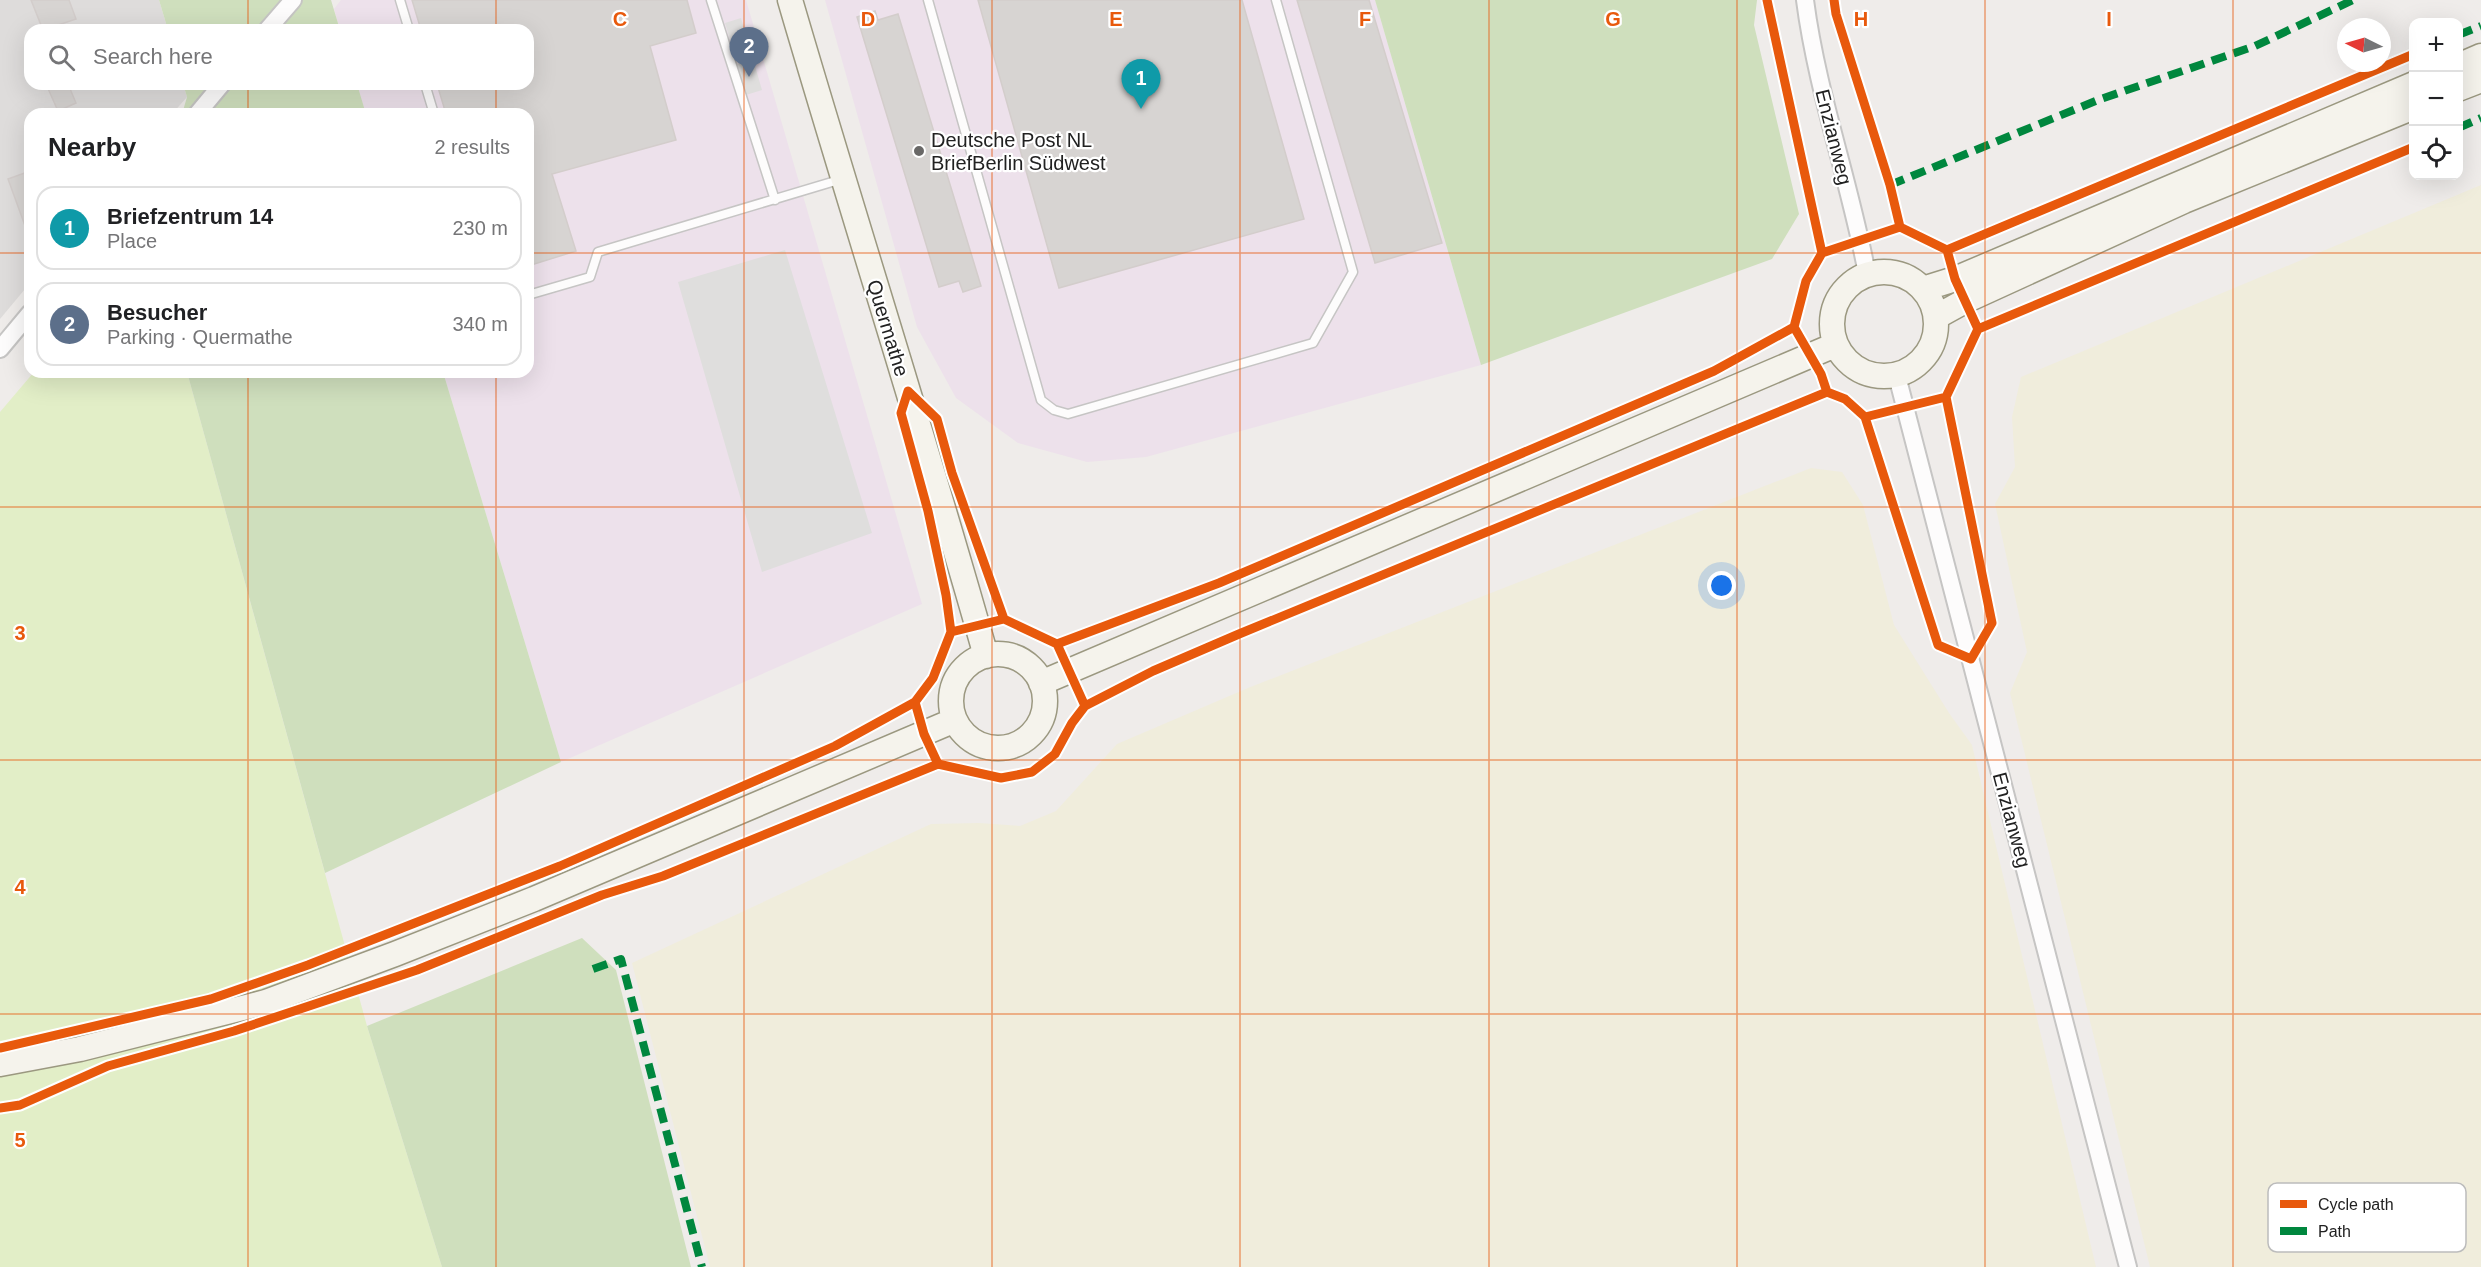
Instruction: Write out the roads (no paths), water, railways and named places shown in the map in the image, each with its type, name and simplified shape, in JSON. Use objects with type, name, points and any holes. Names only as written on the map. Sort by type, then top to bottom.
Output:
[{"type":"main road","name":"Quermathe","points":[[790,0],[842,179],[917,418],[986,656]]},
{"type":"main road","points":[[2463,64],[2481,57]]},
{"type":"main road","points":[[2463,87],[2481,80]]},
{"type":"main road","points":[[1923,289],[1955,279],[2409,86]]},
{"type":"main road","points":[[1936,317],[1965,301],[2184,201],[2409,109]]},
{"type":"main road","points":[[1882,271],[1898,273],[1912,279],[1923,289],[1932,302],[1936,317],[1935,333],[1930,348],[1921,361],[1908,371],[1892,376],[1875,376],[1858,370],[1845,359],[1835,345],[1831,330],[1836,302],[1848,285],[1867,274],[1882,271]]},
{"type":"main road","points":[[1041,683],[1835,345]]},
{"type":"main road","points":[[999,654],[1019,660],[1034,672],[1041,683],[1045,699],[1043,715],[1036,730],[1024,741],[1009,747],[993,748],[977,744],[964,734],[955,720],[951,705],[953,689],[960,674],[972,663],[986,656],[999,654]]},
{"type":"main road","points":[[0,1064],[80,1049],[266,1002],[534,899],[955,720]]},
{"type":"street","points":[[272,24],[292,0]]},
{"type":"street","name":"Enzianweg","points":[[1805,0],[1810,39],[1861,239],[1867,274]]},
{"type":"street","points":[[202,108],[217,90]]},
{"type":"street","points":[[0,349],[24,320]]},
{"type":"street","name":"Enzianweg","points":[[1892,376],[1897,376],[2128,1267]]},
{"type":"lane","points":[[400,0],[407,24]]},
{"type":"lane","points":[[711,0],[775,200]]},
{"type":"lane","points":[[928,0],[1041,400],[1054,410],[1068,414],[1312,344],[1353,272],[1276,0]]},
{"type":"lane","points":[[427,90],[432,108]]},
{"type":"lane","points":[[534,293],[590,277],[598,252],[842,179]]},
{"type":"place","name":"Besucher","points":[[749,77]]},
{"type":"place","name":"Briefzentrum 14","points":[[1141,109]]},
{"type":"place","name":"Deutsche Post NL BriefBerlin Südwest","points":[[919,151]]}]
